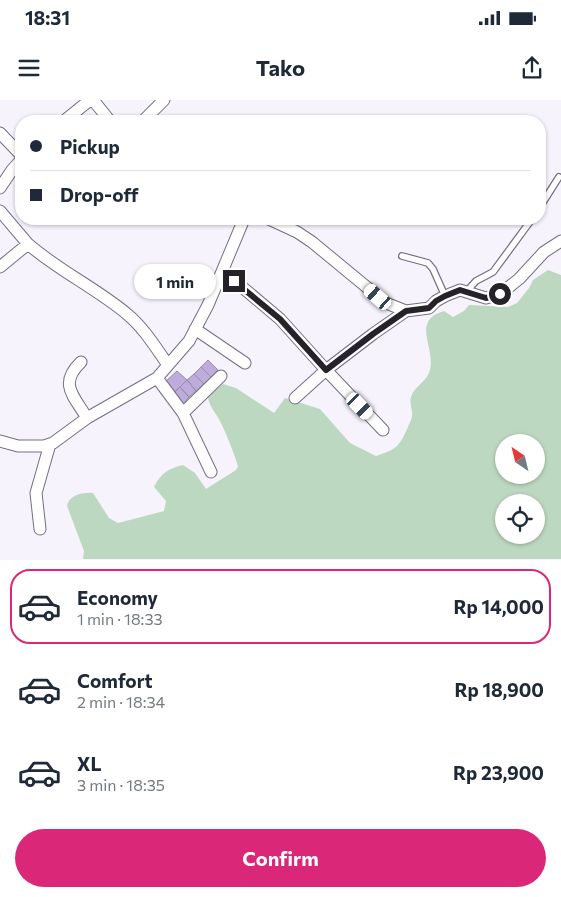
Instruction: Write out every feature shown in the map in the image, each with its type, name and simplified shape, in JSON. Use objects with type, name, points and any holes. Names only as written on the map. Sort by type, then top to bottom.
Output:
[{"type":"street","points":[[72,115],[92,100],[105,115]]},
{"type":"street","points":[[149,115],[164,100]]},
{"type":"street","points":[[0,133],[15,149]]},
{"type":"street","points":[[0,188],[15,167]]},
{"type":"street","points":[[0,211],[28,244],[48,261],[107,299],[128,315],[140,327],[168,366]]},
{"type":"street","points":[[1,443],[18,446],[44,446],[50,444],[87,418],[157,378],[189,341],[223,271],[242,225]]},
{"type":"street","points":[[282,225],[298,232],[312,242],[382,300],[395,308],[406,311],[429,308],[436,301],[460,290],[486,298],[500,294],[519,279],[544,252],[561,241]]},
{"type":"street","points":[[0,267],[28,244]]},
{"type":"street","points":[[223,271],[280,319],[383,430]]},
{"type":"street","points":[[295,398],[326,370],[406,311]]},
{"type":"street","points":[[195,329],[245,364]]},
{"type":"street","points":[[81,362],[72,370],[69,378],[69,387],[87,418]]},
{"type":"street","points":[[183,413],[221,376]]},
{"type":"street","points":[[157,378],[183,413],[211,472]]},
{"type":"street","points":[[40,529],[36,493],[50,444]]},
{"type":"lane","points":[[546,198],[559,177]]},
{"type":"lane","points":[[466,292],[476,281],[492,272],[527,225]]},
{"type":"lane","points":[[402,256],[428,263],[434,269],[445,296]]},
{"type":"green space","points":[[548,270],[561,275],[561,559],[83,559],[84,551],[67,506],[73,497],[85,493],[93,493],[109,518],[118,523],[164,511],[166,501],[154,487],[162,475],[173,468],[183,465],[195,473],[206,489],[236,470],[238,466],[230,443],[208,399],[208,396],[223,384],[236,388],[274,413],[285,398],[320,409],[350,443],[376,456],[396,446],[402,439],[411,420],[411,397],[429,373],[431,364],[426,329],[428,322],[434,316],[444,311],[453,317],[464,311],[469,305],[508,307],[517,303],[533,280]]},
{"type":"building","points":[[208,360],[218,370],[211,377],[201,367]]},
{"type":"building","points":[[201,367],[211,377],[204,384],[194,374]]},
{"type":"building","points":[[177,371],[187,380],[175,392],[165,382]]},
{"type":"building","points":[[194,374],[204,384],[196,391],[187,380]]},
{"type":"building","points":[[187,380],[196,391],[189,397],[180,387]]},
{"type":"building","points":[[180,387],[189,397],[183,404],[173,393]]},
{"type":"route","points":[[234,281],[280,319],[326,370],[406,311],[429,308],[436,301],[460,290],[486,298],[500,294]]}]
